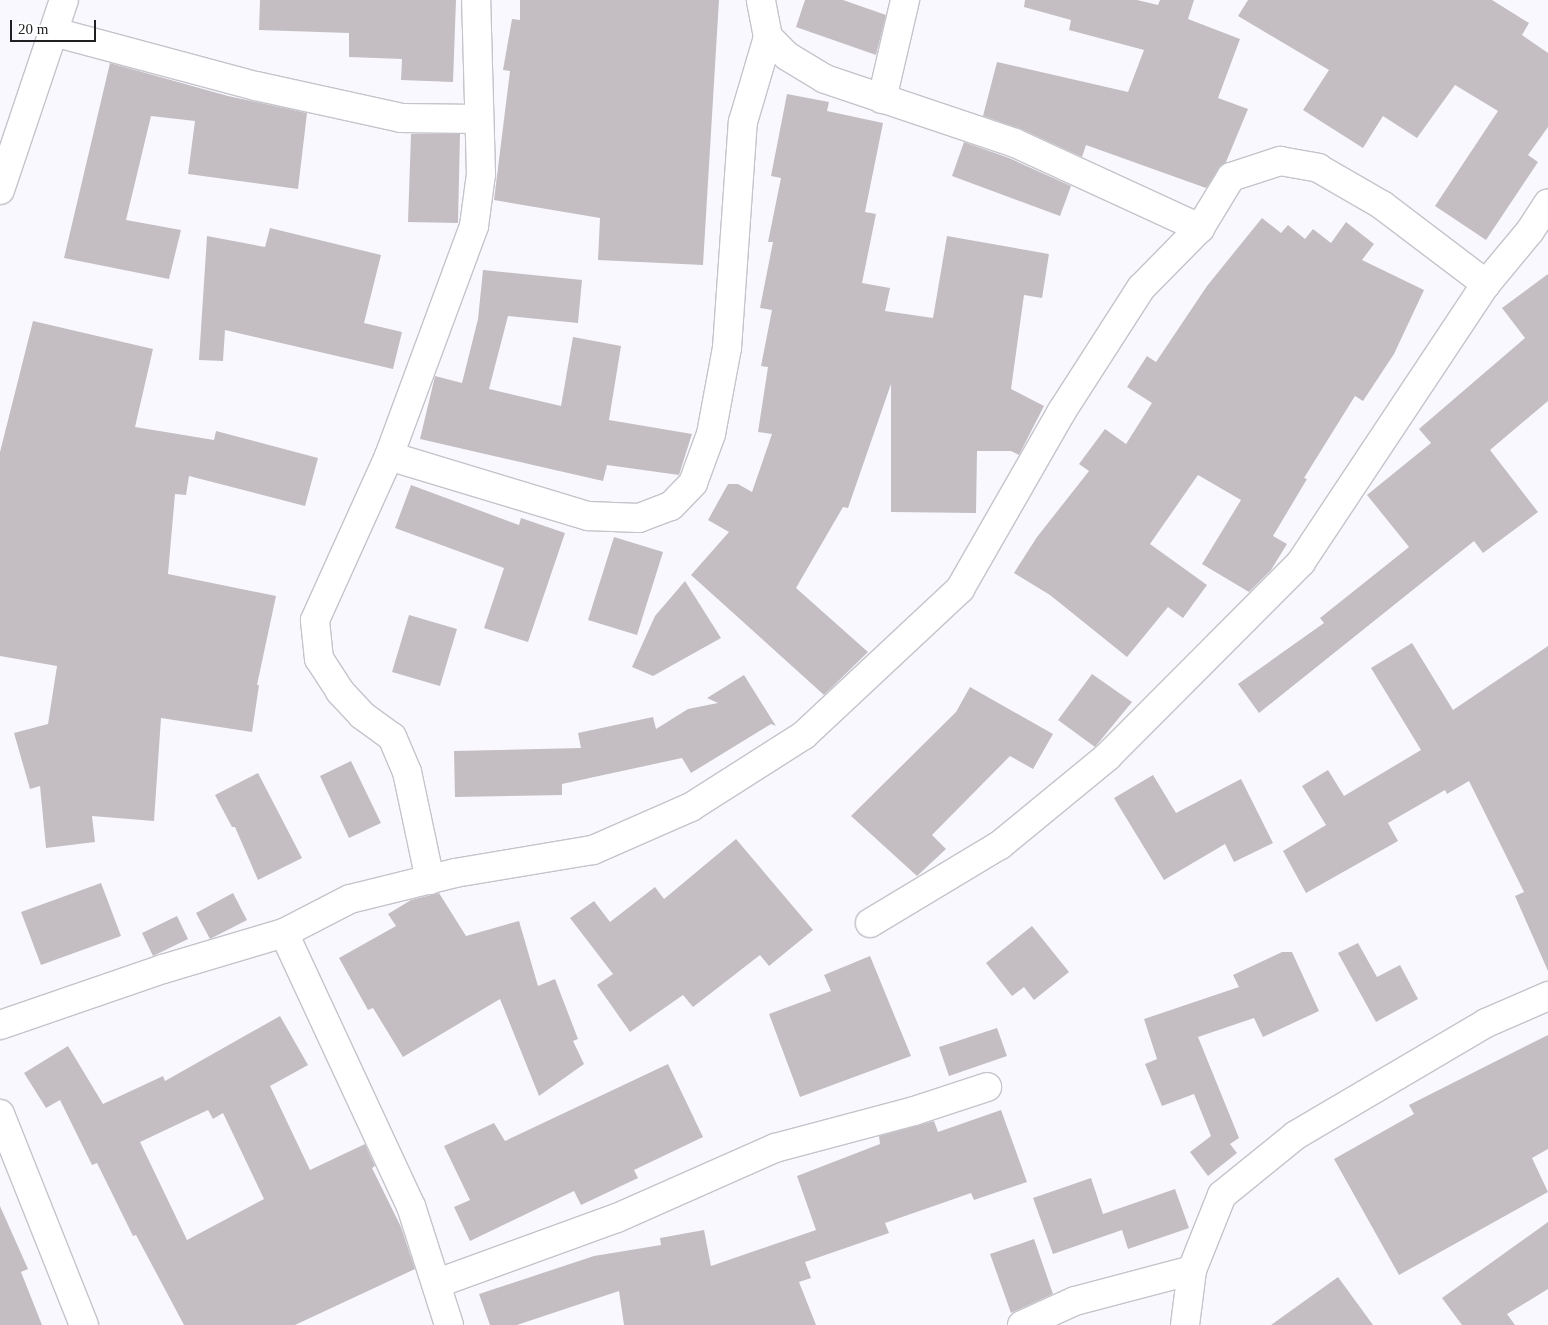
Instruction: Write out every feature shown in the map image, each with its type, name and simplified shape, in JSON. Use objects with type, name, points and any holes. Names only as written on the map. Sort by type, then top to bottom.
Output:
[{"type":"street","points":[[430,880],[407,772],[392,737],[362,715],[330,675],[319,658],[315,620],[389,456],[474,226],[481,174],[476,0]]},
{"type":"street","points":[[389,456],[588,516],[639,518],[671,506],[693,483],[711,434],[727,348],[743,122],[768,37],[762,0]]},
{"type":"street","points":[[882,98],[905,0]]},
{"type":"street","points":[[0,190],[54,32],[61,1]]},
{"type":"street","points":[[54,32],[256,86],[401,118],[478,119]]},
{"type":"street","points":[[768,37],[787,56],[824,79],[1015,143],[1200,228]]},
{"type":"street","points":[[0,1026],[163,970],[284,934],[350,899],[430,880],[593,850],[691,807],[804,735],[960,589],[1062,411],[1141,288],[1200,228],[1232,177],[1280,161],[1318,168],[1382,205],[1486,284]]},
{"type":"street","points":[[870,923],[1000,845],[1107,757],[1301,562],[1486,284],[1530,232],[1548,203]]},
{"type":"street","points":[[284,934],[411,1206],[438,1283],[449,1325]]},
{"type":"street","points":[[1185,1325],[1192,1270],[1207,1226],[1222,1196],[1296,1136],[1486,1023],[1548,996]]},
{"type":"street","points":[[438,1283],[618,1218],[775,1148],[914,1112],[987,1087]]},
{"type":"street","points":[[0,1114],[84,1325]]},
{"type":"street","points":[[1022,1325],[1075,1300],[1192,1270]]},
{"type":"building","points":[[260,0],[456,0],[453,82],[401,80],[402,59],[349,57],[349,33],[259,30]]},
{"type":"building","points":[[520,0],[719,0],[703,265],[598,260],[600,218],[494,200],[510,71],[503,70],[512,19],[520,20]]},
{"type":"building","points":[[805,0],[843,0],[886,15],[876,55],[796,27]]},
{"type":"building","points":[[1025,0],[1137,0],[1158,5],[1160,0],[1194,0],[1188,19],[1240,39],[1218,98],[1248,109],[1226,162],[1206,188],[1086,145],[1082,157],[1021,129],[983,116],[997,62],[1128,92],[1144,50],[1069,30],[1071,20],[1024,7]]},
{"type":"building","points":[[1248,0],[1492,0],[1529,23],[1522,35],[1548,53],[1548,127],[1528,155],[1538,162],[1486,240],[1435,206],[1498,111],[1455,85],[1417,138],[1383,116],[1363,148],[1303,110],[1329,70],[1238,16]]},
{"type":"building","points":[[110,63],[228,96],[307,113],[298,189],[188,174],[195,121],[151,116],[126,220],[181,230],[169,279],[64,258]]},
{"type":"building","points":[[787,94],[829,102],[827,111],[883,123],[865,212],[876,214],[862,283],[890,288],[885,311],[933,318],[947,236],[1049,254],[1042,298],[1024,295],[1011,389],[1044,406],[1019,455],[1011,451],[977,451],[976,513],[891,512],[891,384],[848,508],[843,507],[796,588],[868,652],[824,695],[691,575],[729,532],[708,520],[728,484],[738,484],[752,492],[772,434],[758,432],[768,367],[761,366],[772,310],[760,308],[773,242],[768,242],[781,178],[771,176]]},
{"type":"building","points":[[411,134],[460,134],[458,223],[408,222]]},
{"type":"building","points":[[964,142],[1009,158],[1071,186],[1060,216],[952,176]]},
{"type":"building","points":[[1262,218],[1281,233],[1288,225],[1305,239],[1313,229],[1331,243],[1346,222],[1374,244],[1362,260],[1424,290],[1394,354],[1363,401],[1355,396],[1304,478],[1307,479],[1273,536],[1287,544],[1271,570],[1249,592],[1202,564],[1241,500],[1198,475],[1150,544],[1207,585],[1183,618],[1168,607],[1127,657],[1050,595],[1014,573],[1037,537],[1089,471],[1079,464],[1105,429],[1126,444],[1152,403],[1127,387],[1147,356],[1156,362],[1207,286]]},
{"type":"building","points":[[270,228],[381,255],[364,323],[402,332],[393,369],[225,330],[223,361],[199,360],[207,236],[265,247]]},
{"type":"building","points":[[483,270],[582,280],[578,323],[508,316],[489,389],[561,406],[573,337],[621,346],[609,420],[692,434],[679,475],[607,465],[603,481],[420,439],[435,376],[462,383],[478,319]]},
{"type":"building","points":[[1548,274],[1548,401],[1490,450],[1538,512],[1483,553],[1474,541],[1259,713],[1238,684],[1324,623],[1320,618],[1409,547],[1367,495],[1431,443],[1419,429],[1525,338],[1502,308]]},
{"type":"building","points":[[33,321],[153,349],[135,427],[214,440],[216,431],[318,458],[305,506],[189,476],[186,495],[175,494],[168,574],[276,596],[257,685],[259,685],[252,732],[161,718],[154,821],[92,816],[95,842],[46,848],[40,786],[30,789],[14,733],[48,724],[57,666],[0,656],[0,452]]},
{"type":"building","points":[[411,485],[519,525],[521,518],[565,533],[528,642],[484,628],[504,568],[395,528]]},
{"type":"building","points":[[614,537],[663,552],[637,635],[588,620]]},
{"type":"building","points":[[685,581],[721,638],[653,676],[632,667],[655,616]]},
{"type":"building","points":[[409,615],[457,629],[440,686],[392,672]]},
{"type":"building","points":[[1412,643],[1453,710],[1548,646],[1548,971],[1515,896],[1524,892],[1469,781],[1447,794],[1445,790],[1388,823],[1398,841],[1306,893],[1283,851],[1326,825],[1302,786],[1328,770],[1344,796],[1421,750],[1371,668]]},
{"type":"building","points":[[1092,674],[1132,702],[1095,747],[1058,720]]},
{"type":"building","points":[[744,675],[776,726],[771,724],[691,773],[682,758],[562,784],[562,795],[455,797],[454,751],[581,748],[578,733],[653,717],[656,729],[688,709],[718,703],[707,698]]},
{"type":"building","points":[[970,687],[1053,734],[1033,769],[1010,756],[932,835],[946,849],[917,876],[851,816],[956,712]]},
{"type":"building","points":[[351,761],[381,823],[349,838],[320,776]]},
{"type":"building","points":[[258,773],[302,858],[258,880],[235,827],[232,827],[215,795]]},
{"type":"building","points":[[1153,775],[1176,813],[1241,779],[1273,843],[1234,862],[1225,844],[1164,880],[1114,798]]},
{"type":"building","points":[[736,839],[813,930],[769,966],[760,955],[693,1007],[683,995],[630,1032],[597,985],[613,974],[570,918],[594,901],[610,922],[655,887],[664,899]]},
{"type":"building","points":[[101,883],[121,936],[41,965],[21,912]]},
{"type":"building","points":[[233,893],[247,920],[210,939],[196,913]]},
{"type":"building","points":[[439,893],[466,936],[519,921],[538,986],[555,979],[578,1039],[573,1041],[584,1064],[539,1096],[500,999],[403,1057],[373,1008],[368,1010],[339,958],[396,926],[388,914],[411,900]]},
{"type":"building","points":[[177,916],[188,939],[153,956],[142,933]]},
{"type":"building","points":[[1032,926],[1069,972],[1034,1000],[1024,987],[1012,996],[986,963]]},
{"type":"building","points":[[1358,943],[1377,977],[1400,965],[1418,999],[1376,1022],[1338,953]]},
{"type":"building","points":[[1282,952],[1292,952],[1319,1011],[1263,1037],[1254,1018],[1198,1037],[1239,1138],[1230,1144],[1237,1153],[1208,1176],[1190,1152],[1211,1136],[1194,1094],[1162,1106],[1145,1064],[1157,1059],[1144,1019],[1239,987],[1233,975]]},
{"type":"building","points":[[870,956],[911,1056],[800,1097],[769,1014],[831,991],[824,975]]},
{"type":"building","points":[[280,1016],[308,1065],[270,1086],[310,1170],[365,1144],[375,1166],[372,1168],[401,1227],[415,1269],[295,1325],[184,1325],[136,1235],[133,1236],[97,1163],[92,1165],[60,1100],[46,1108],[24,1073],[68,1046],[103,1104],[163,1076],[165,1081]],"holes":[[[208,1110],[213,1119],[223,1113],[264,1199],[187,1240],[140,1142]]]},
{"type":"building","points":[[997,1028],[1007,1056],[949,1076],[939,1047]]},
{"type":"building","points":[[1548,1035],[1548,1149],[1532,1158],[1548,1192],[1399,1275],[1334,1159],[1414,1114],[1409,1105]]},
{"type":"building","points":[[668,1064],[703,1137],[634,1170],[638,1178],[581,1205],[574,1191],[470,1241],[454,1207],[470,1200],[444,1146],[494,1123],[505,1141]]},
{"type":"building","points":[[1001,1110],[1027,1182],[974,1200],[971,1193],[885,1223],[889,1233],[805,1262],[811,1278],[799,1282],[816,1325],[624,1325],[619,1291],[517,1325],[490,1325],[479,1294],[594,1256],[661,1245],[660,1238],[704,1230],[711,1266],[816,1230],[797,1176],[880,1144],[879,1136],[934,1121],[938,1132]]},
{"type":"building","points":[[1091,1178],[1103,1214],[1175,1189],[1189,1228],[1128,1249],[1122,1230],[1053,1254],[1033,1198]]},
{"type":"building","points":[[0,1206],[28,1269],[21,1272],[42,1325],[0,1325]]},
{"type":"building","points":[[1548,1222],[1548,1289],[1507,1314],[1515,1325],[1462,1325],[1442,1298]]},
{"type":"building","points":[[1034,1239],[1053,1294],[1011,1313],[990,1254]]},
{"type":"building","points":[[1338,1277],[1373,1325],[1271,1325]]}]
